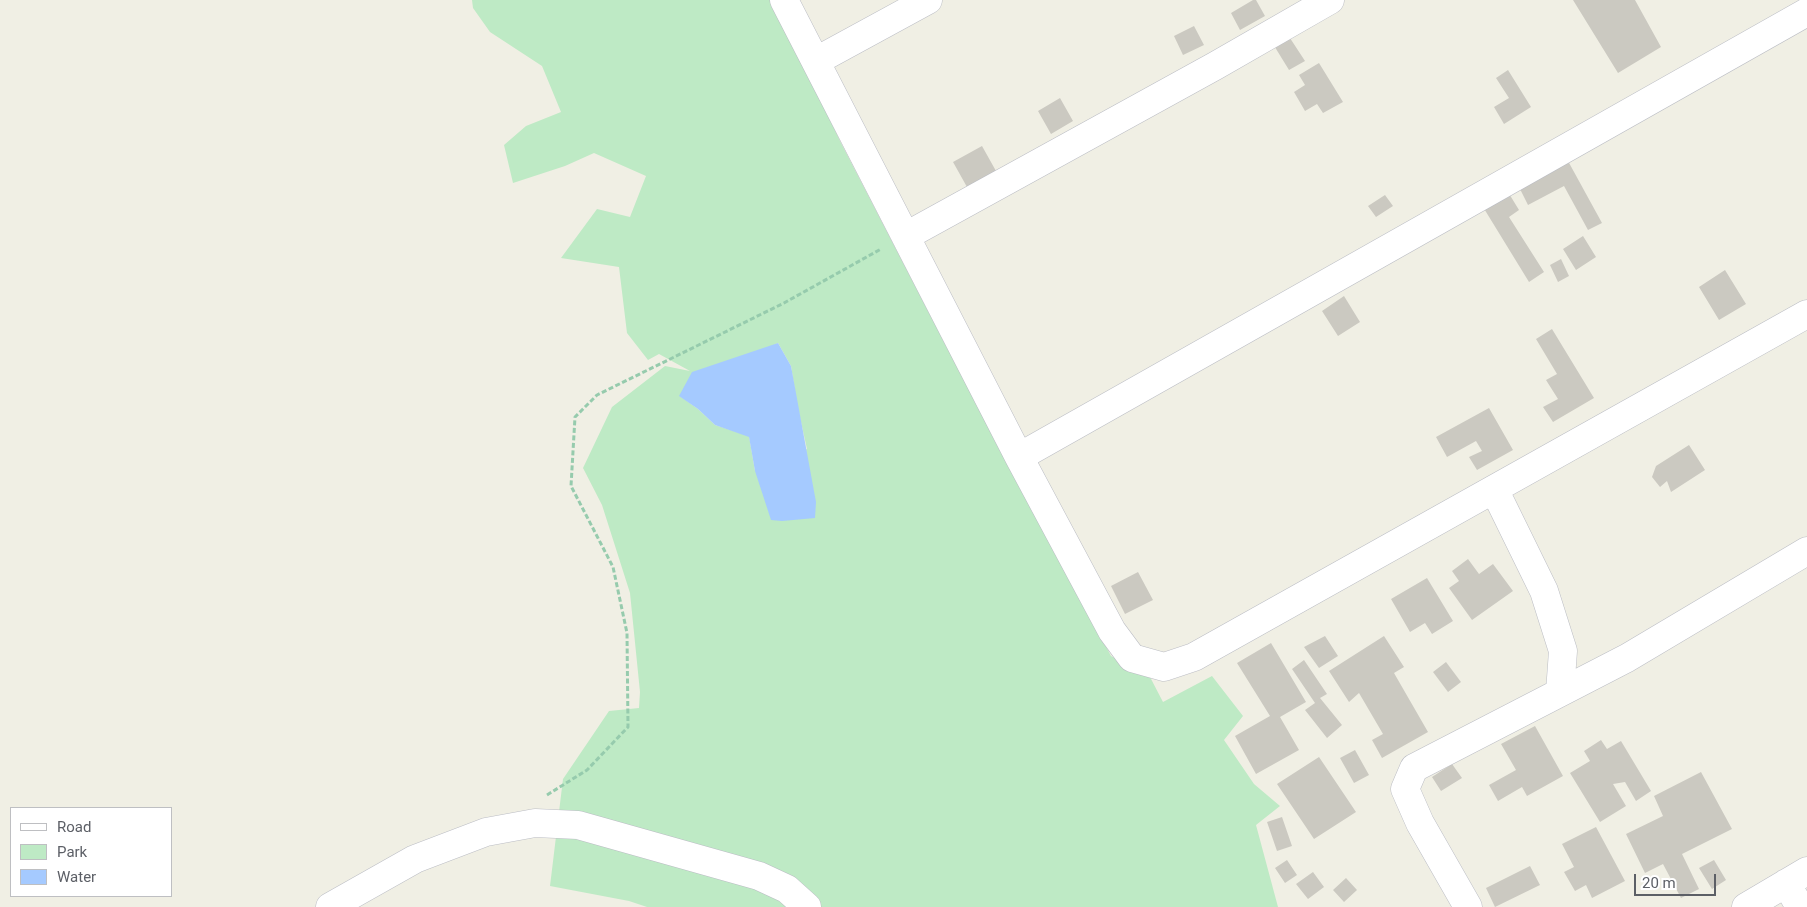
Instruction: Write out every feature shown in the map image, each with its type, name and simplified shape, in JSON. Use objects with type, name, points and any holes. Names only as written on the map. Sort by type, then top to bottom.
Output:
[{"type":"street","points":[[784,0],[1019,458],[1112,631],[1132,658],[1164,667],[1194,657],[1807,314]]},
{"type":"street","points":[[816,61],[928,0]]},
{"type":"street","points":[[906,236],[1206,71],[1330,0]]},
{"type":"street","points":[[1019,458],[1807,12]]},
{"type":"street","points":[[1494,489],[1544,591],[1563,651],[1560,692]]},
{"type":"street","points":[[1468,907],[1420,823],[1405,789],[1414,768],[1627,658],[1807,551]]},
{"type":"street","points":[[330,907],[415,859],[486,832],[535,823],[578,825],[759,876],[787,889],[807,907]]},
{"type":"street","points":[[1746,907],[1797,877],[1800,907]]},
{"type":"path","points":[[545,796],[587,770],[628,727],[627,633],[613,566],[571,486],[575,417],[597,395],[784,303],[906,236]]},
{"type":"green space","points":[[472,0],[773,0],[841,143],[955,363],[1111,656],[1150,677],[1163,702],[1212,676],[1243,716],[1224,740],[1254,784],[1280,806],[1256,825],[1278,907],[647,907],[629,901],[550,886],[563,779],[609,711],[639,708],[640,692],[630,593],[602,505],[583,468],[612,407],[665,366],[690,371],[659,354],[648,360],[627,333],[619,267],[561,258],[597,209],[630,217],[646,176],[594,153],[565,166],[513,183],[504,145],[526,126],[561,112],[542,66],[490,32],[473,8]],"holes":[[[778,343],[791,366],[807,449],[755,471],[749,436],[715,425],[680,396]]]},
{"type":"water","points":[[778,343],[791,366],[816,502],[815,518],[771,520],[755,471],[749,437],[715,425],[698,409],[679,396],[692,372]]},
{"type":"building","points":[[1256,0],[1265,16],[1240,30],[1231,13]]},
{"type":"building","points":[[1573,0],[1635,0],[1661,47],[1618,73]]},
{"type":"building","points":[[1194,26],[1204,45],[1183,55],[1174,36]]},
{"type":"building","points":[[1288,35],[1305,61],[1289,70],[1273,44]]},
{"type":"building","points":[[1319,63],[1343,102],[1323,113],[1317,104],[1305,111],[1294,92],[1305,85],[1299,75]]},
{"type":"building","points":[[1508,70],[1531,107],[1504,124],[1494,107],[1509,98],[1496,78]]},
{"type":"building","points":[[1060,98],[1073,121],[1051,134],[1038,111]]},
{"type":"building","points":[[982,146],[996,171],[967,187],[953,162]]},
{"type":"building","points":[[1568,161],[1602,223],[1588,230],[1564,186],[1528,205],[1519,187]]},
{"type":"building","points":[[1508,192],[1519,210],[1509,217],[1544,272],[1529,282],[1483,207]]},
{"type":"building","points":[[1385,195],[1393,206],[1376,217],[1368,206]]},
{"type":"building","points":[[1583,236],[1596,257],[1576,270],[1563,249]]},
{"type":"building","points":[[1561,259],[1569,276],[1558,282],[1550,265]]},
{"type":"building","points":[[1725,270],[1746,304],[1719,320],[1699,287]]},
{"type":"building","points":[[1344,296],[1360,322],[1338,336],[1322,311]]},
{"type":"building","points":[[1552,329],[1594,398],[1553,422],[1543,407],[1558,399],[1546,380],[1557,374],[1536,339]]},
{"type":"building","points":[[1489,408],[1513,450],[1477,470],[1469,457],[1482,451],[1476,441],[1447,457],[1436,437]]},
{"type":"building","points":[[1689,445],[1705,470],[1671,492],[1667,481],[1660,487],[1652,477],[1656,466]]},
{"type":"building","points":[[1468,559],[1479,574],[1493,564],[1513,591],[1472,620],[1449,588],[1459,581],[1452,571]]},
{"type":"building","points":[[1138,572],[1153,600],[1125,614],[1111,586]]},
{"type":"building","points":[[1427,578],[1453,621],[1432,634],[1425,623],[1410,632],[1391,599]]},
{"type":"building","points":[[1325,636],[1338,656],[1319,668],[1304,647]]},
{"type":"building","points":[[1384,636],[1404,667],[1394,673],[1428,732],[1382,758],[1372,740],[1383,734],[1359,693],[1349,702],[1329,671]]},
{"type":"building","points":[[1271,643],[1306,702],[1280,717],[1299,750],[1256,774],[1235,736],[1270,716],[1237,663]]},
{"type":"building","points":[[1304,660],[1327,694],[1320,698],[1342,725],[1327,738],[1305,710],[1315,703],[1292,669]]},
{"type":"building","points":[[1446,662],[1461,682],[1448,692],[1433,672]]},
{"type":"building","points":[[1535,726],[1563,776],[1527,796],[1522,787],[1498,801],[1489,785],[1516,770],[1501,744]]},
{"type":"building","points":[[1601,740],[1607,749],[1621,741],[1651,791],[1636,801],[1625,782],[1613,784],[1626,806],[1600,822],[1570,773],[1590,761],[1584,751]]},
{"type":"building","points":[[1355,750],[1369,775],[1354,783],[1340,758]]},
{"type":"building","points":[[1319,757],[1356,812],[1314,839],[1277,784]]},
{"type":"building","points":[[1452,764],[1462,778],[1441,791],[1432,777]]},
{"type":"building","points":[[1701,772],[1732,829],[1682,854],[1699,889],[1681,898],[1663,864],[1645,873],[1626,834],[1663,816],[1654,796]]},
{"type":"building","points":[[1282,817],[1292,846],[1277,851],[1267,822]]},
{"type":"building","points":[[1596,827],[1625,881],[1592,898],[1586,885],[1575,891],[1564,872],[1574,867],[1562,844]]},
{"type":"building","points":[[1287,860],[1297,875],[1285,883],[1275,868]]},
{"type":"building","points":[[1714,860],[1726,880],[1712,889],[1699,868]]},
{"type":"building","points":[[1530,866],[1540,885],[1495,907],[1486,888]]},
{"type":"building","points":[[1313,872],[1324,887],[1308,899],[1296,884]]},
{"type":"building","points":[[1346,878],[1357,890],[1344,902],[1333,890]]}]
